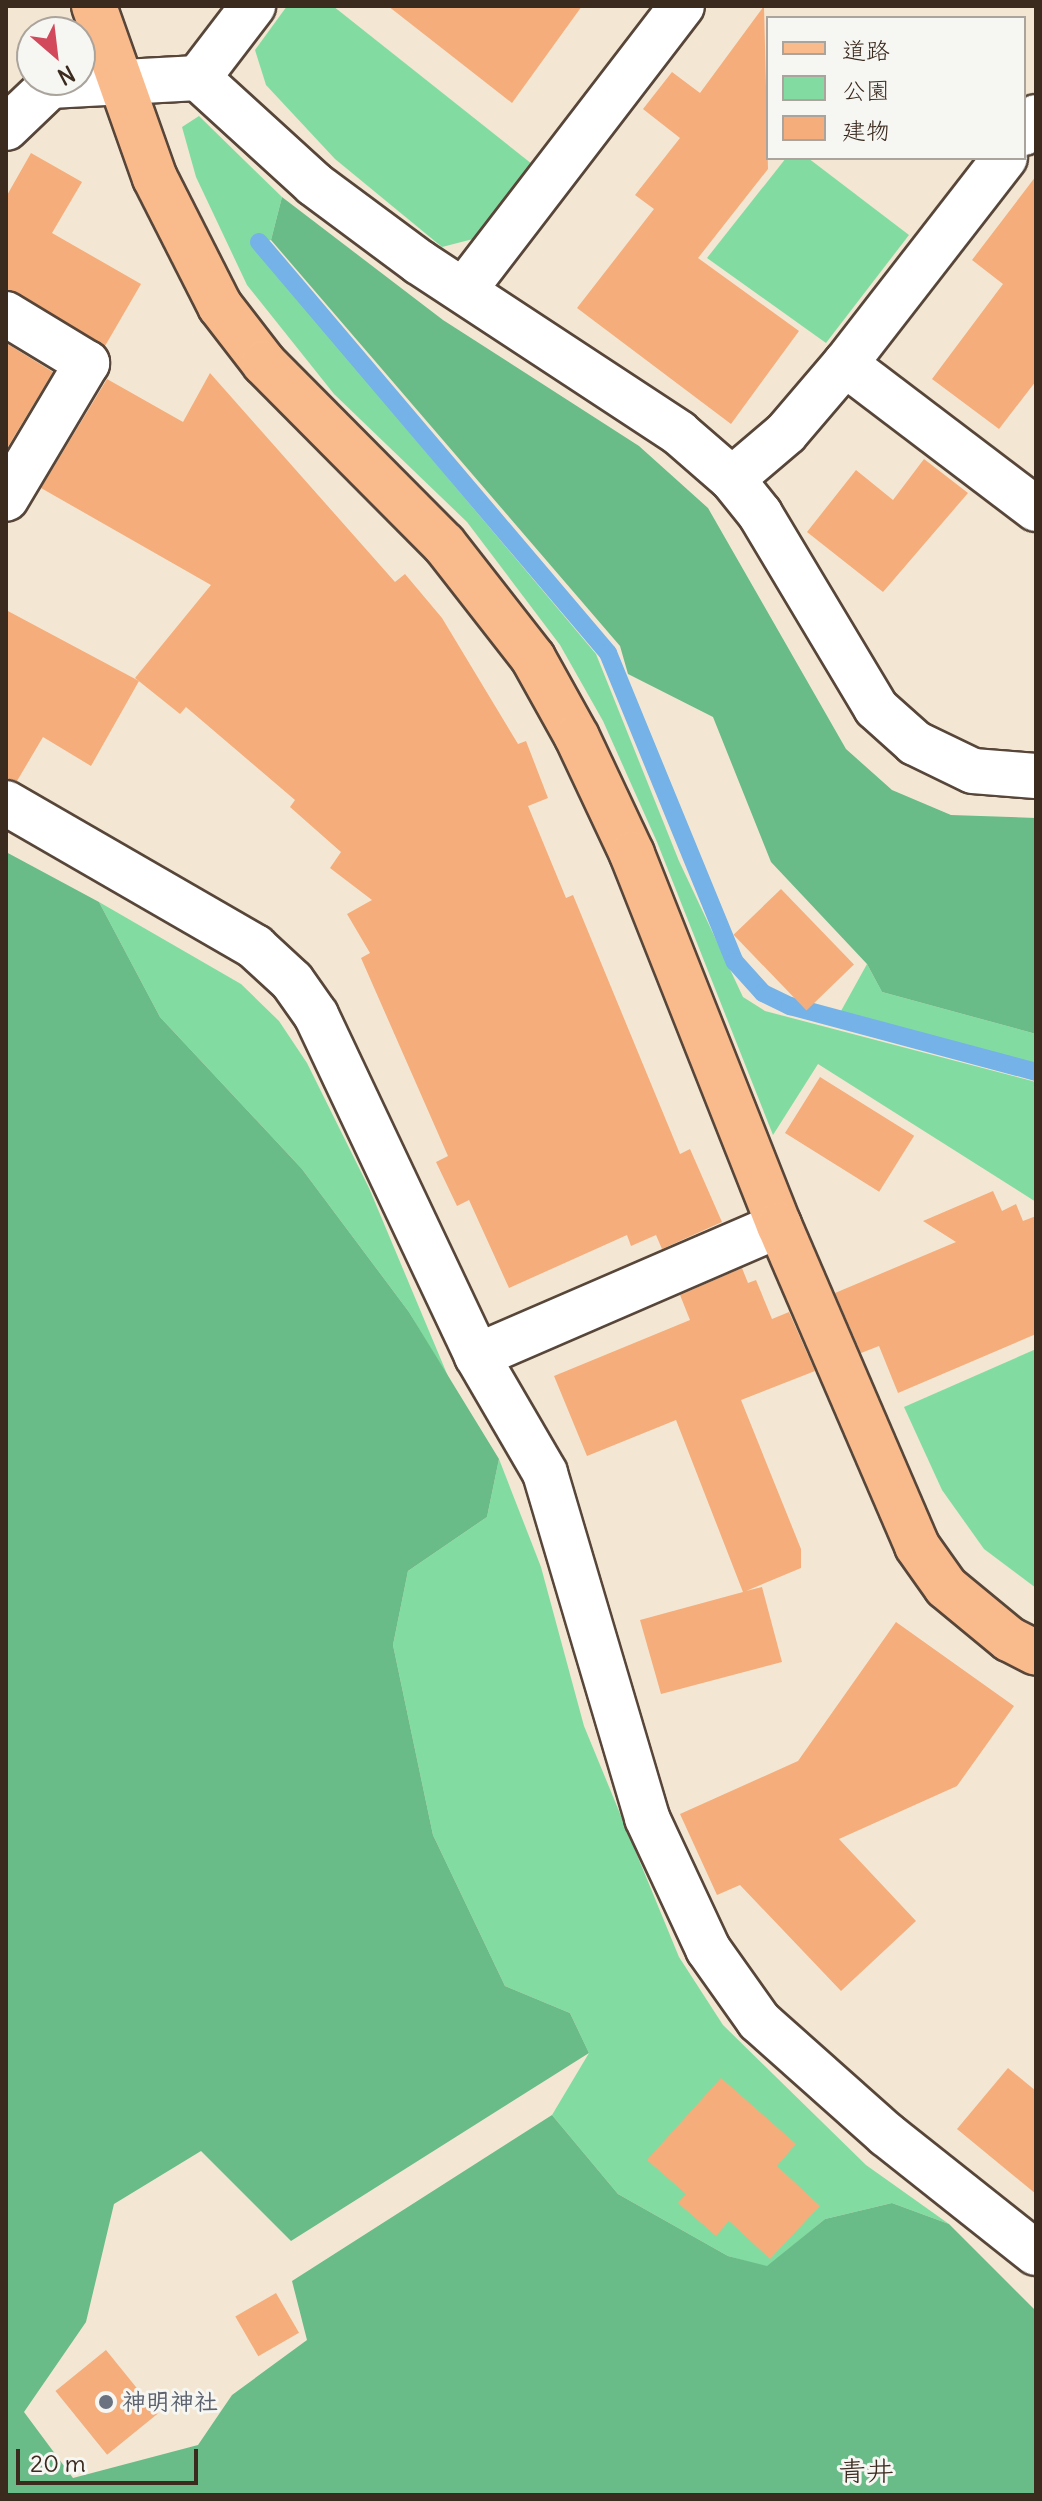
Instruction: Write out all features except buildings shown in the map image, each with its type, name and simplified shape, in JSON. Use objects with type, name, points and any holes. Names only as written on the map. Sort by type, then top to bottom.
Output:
[{"type":"main road","points":[[94,6],[155,178],[220,306],[264,363],[444,544],[533,658],[577,737],[632,854],[779,1225],[917,1546],[946,1587],[1009,1639],[1036,1653]]},
{"type":"street","points":[[198,78],[253,6]]},
{"type":"street","points":[[464,290],[682,6]]},
{"type":"street","points":[[6,128],[50,86],[198,78],[314,184],[464,290],[679,433],[732,479],[760,514],[876,708],[915,743],[973,771],[1036,776]]},
{"type":"street","points":[[732,479],[786,433],[845,364],[1005,160]]},
{"type":"street","points":[[6,314],[87,363],[6,499]]},
{"type":"street","points":[[845,364],[1036,509]]},
{"type":"street","points":[[6,803],[255,947],[292,981],[316,1015],[376,1136],[477,1356],[545,1473],[647,1818],[729,1984],[759,2021],[887,2135],[1036,2253]]},
{"type":"street","points":[[477,1356],[779,1225]]},
{"type":"green space","points":[[287,6],[333,6],[532,164],[477,238],[442,247],[335,159],[266,85],[255,50]]},
{"type":"green space","points":[[199,116],[282,197],[271,240],[252,245],[596,654],[679,861],[743,997],[765,1011],[1036,1082],[1036,1202],[818,1064],[773,1135],[657,842],[603,721],[560,645],[467,522],[334,394],[247,285],[196,177],[182,127]]},
{"type":"green space","points":[[784,160],[811,160],[909,235],[826,343],[707,258]]},
{"type":"green space","points":[[282,197],[443,320],[639,446],[708,508],[846,749],[892,790],[951,815],[1036,818],[1036,1034],[882,992],[867,964],[771,862],[713,717],[628,674],[620,646],[271,240]]},
{"type":"green space","points":[[6,852],[99,902],[160,1017],[302,1169],[409,1312],[499,1459],[487,1517],[408,1571],[393,1645],[433,1835],[505,1986],[570,2013],[589,2053],[291,2241],[201,2151],[114,2204],[86,2322],[24,2412],[73,2478],[198,2445],[232,2395],[307,2340],[292,2281],[552,2115],[618,2194],[728,2256],[767,2266],[825,2219],[892,2203],[949,2224],[1036,2311],[1036,2495],[6,2495]]},
{"type":"green space","points":[[99,902],[241,984],[279,1021],[307,1063],[369,1188],[450,1381],[409,1312],[302,1169],[160,1017]]},
{"type":"green space","points":[[867,964],[882,992],[1036,1034],[1036,1064],[841,1011]]},
{"type":"green space","points":[[1036,1349],[1036,1588],[984,1549],[942,1490],[904,1407]]},
{"type":"green space","points":[[499,1459],[541,1567],[584,1726],[679,1957],[723,2025],[866,2165],[949,2224],[892,2203],[825,2219],[767,2267],[728,2256],[618,2194],[552,2115],[589,2053],[570,2013],[505,1986],[433,1835],[393,1645],[408,1571],[487,1517]]},
{"type":"waterway","points":[[259,242],[608,653],[735,962],[763,993],[790,1006],[1036,1072]]},
{"type":"place","name":"神明神社","points":[[106,2402]]},
{"type":"district","name":"青井","points":[[866,2471]]}]
